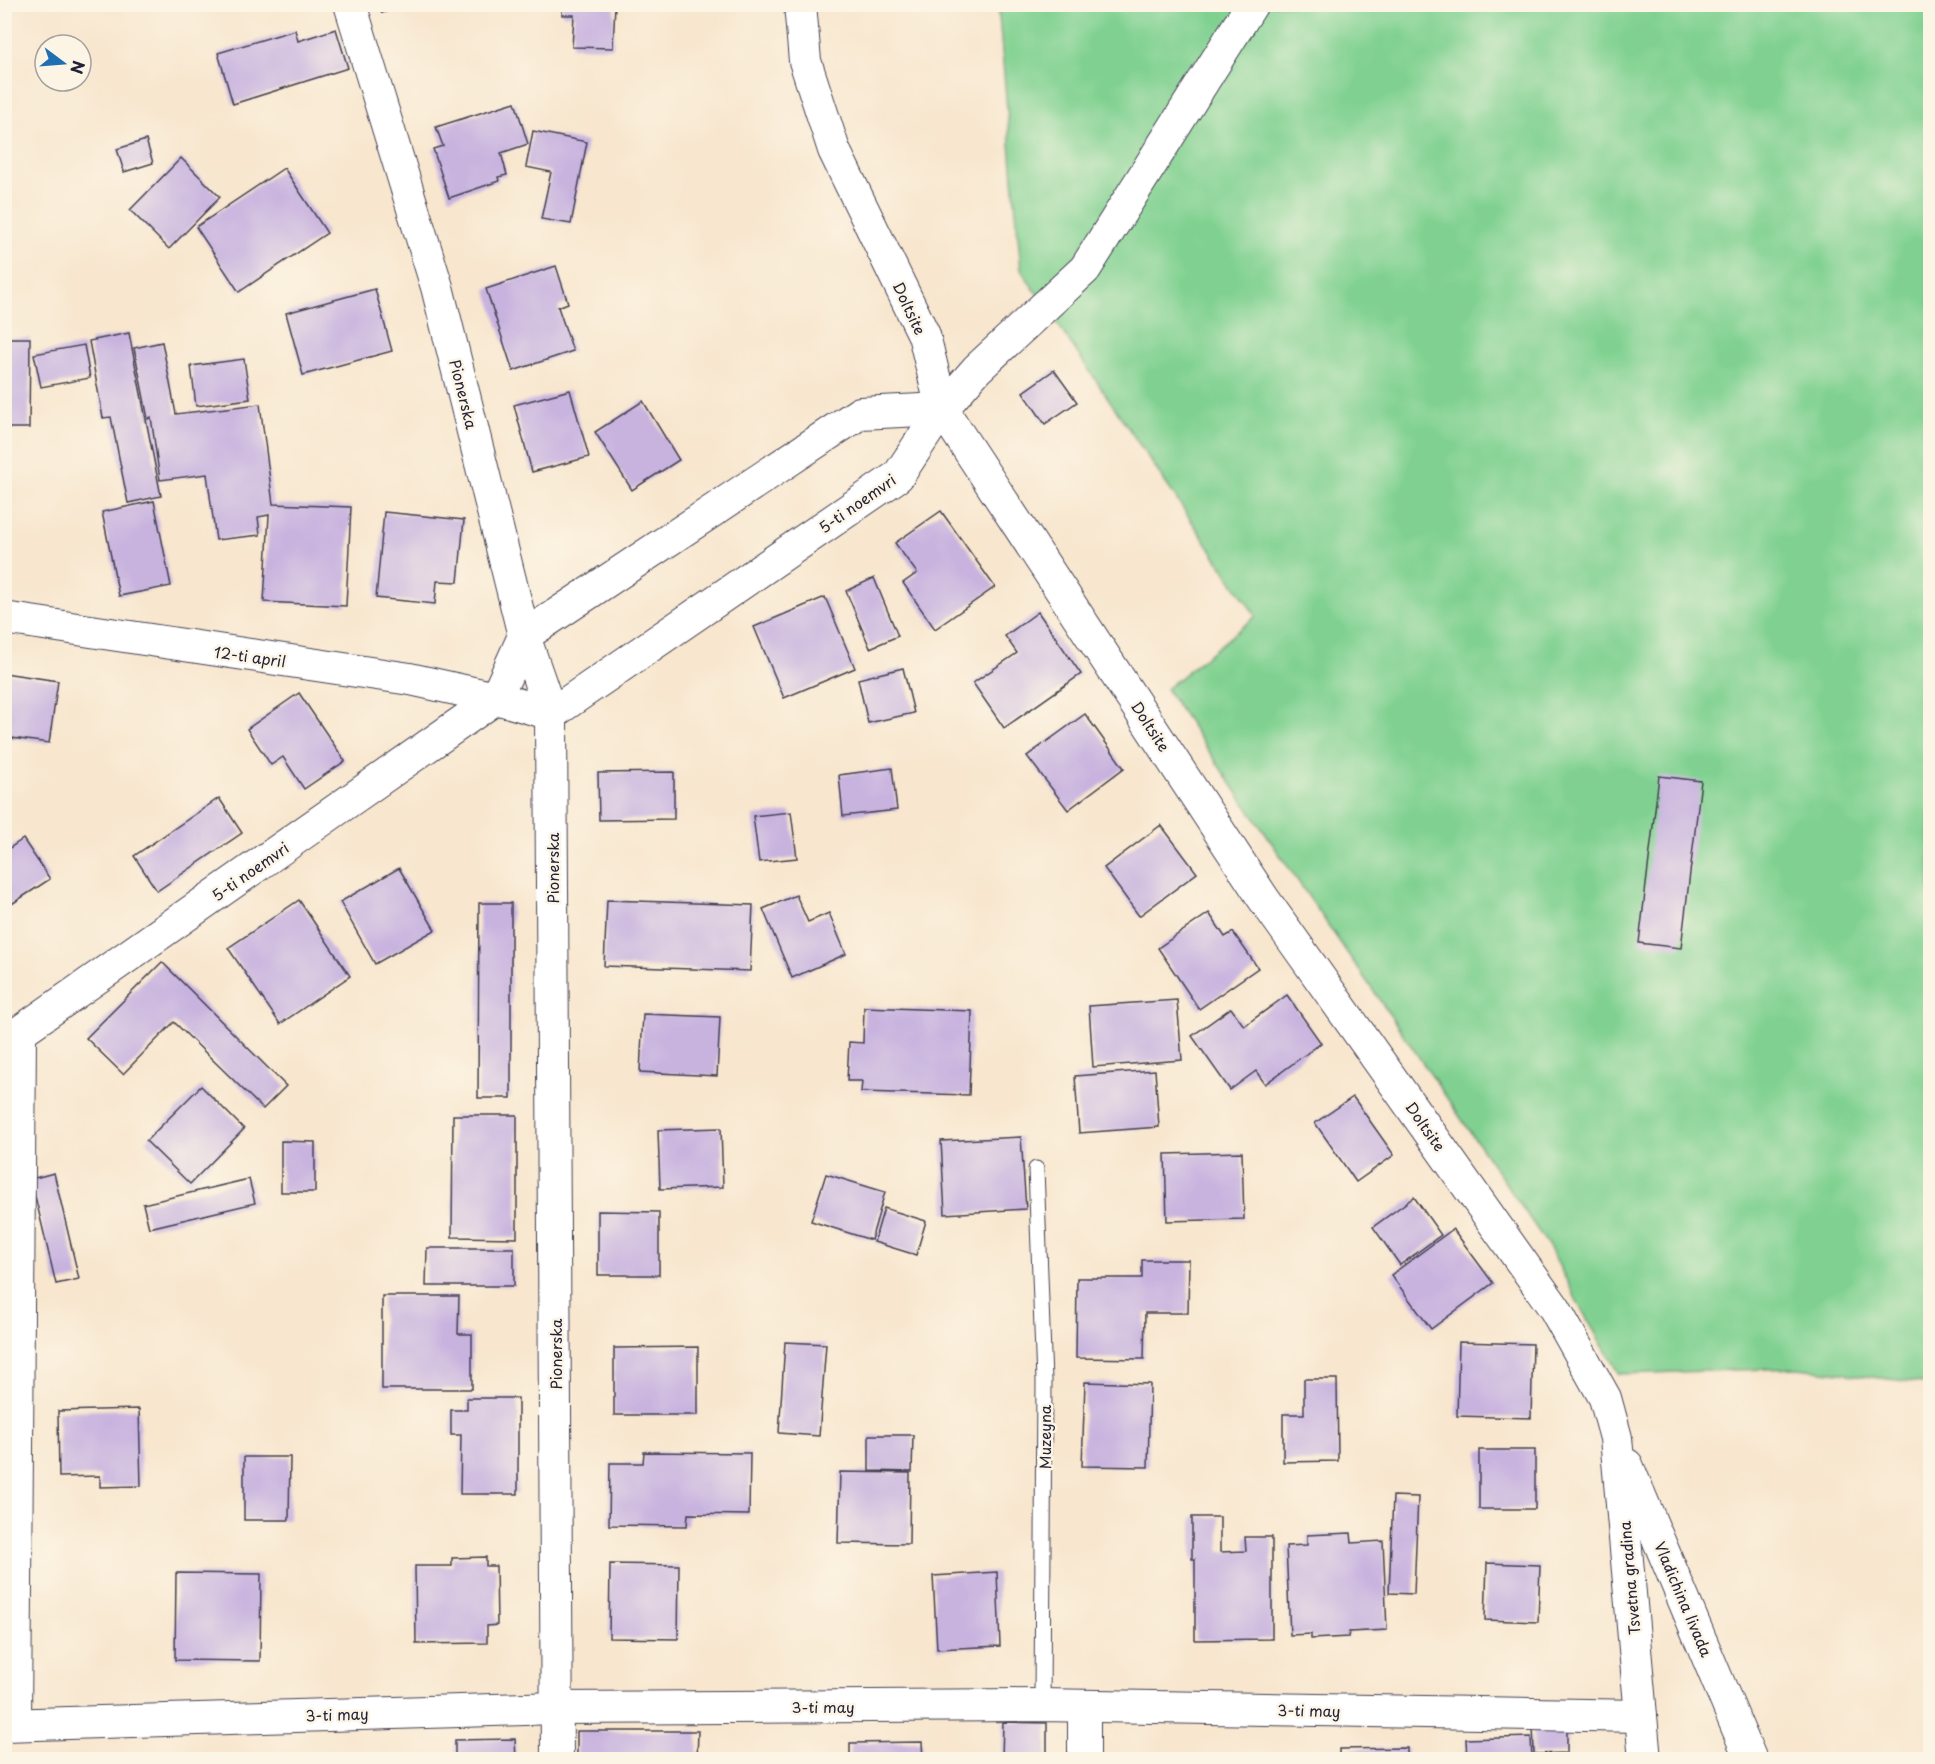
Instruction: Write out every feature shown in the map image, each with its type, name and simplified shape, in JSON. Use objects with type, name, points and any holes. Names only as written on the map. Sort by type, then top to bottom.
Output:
[{"type":"street","name":"Pionerska","points":[[350,4],[437,287],[524,636],[551,714],[557,1760]]},
{"type":"street","name":"Doltsite","points":[[800,4],[805,61],[834,150],[924,335],[942,409],[1263,898],[1556,1309],[1605,1398]]},
{"type":"street","name":"5-ti noemvri","points":[[551,714],[898,476],[942,409],[977,369],[1085,269],[1252,4]]},
{"type":"street","points":[[524,636],[860,413],[942,409]]},
{"type":"street","name":"12-ti april","points":[[4,618],[410,680],[495,698]]},
{"type":"street","name":"5-ti noemvri","points":[[12,1038],[495,698],[524,636]]},
{"type":"street","points":[[495,698],[551,714]]},
{"type":"street","points":[[10,1725],[12,1038]]},
{"type":"street","name":"Tsvetna gradina","points":[[1605,1398],[1616,1438],[1646,1760]]},
{"type":"street","name":"Vladichina livada","points":[[1616,1438],[1751,1760]]},
{"type":"street","name":"3-ti may","points":[[10,1725],[557,1708],[1042,1705],[1641,1716]]},
{"type":"street","points":[[1084,1706],[1084,1760]]},
{"type":"lane","name":"Muzeyna","points":[[1036,1169],[1044,1381],[1042,1705]]},
{"type":"green space","points":[[998,5],[1930,5],[1930,1384],[1798,1368],[1619,1374],[1579,1305],[1550,1248],[1166,689],[1256,616],[1021,270]]},
{"type":"building","points":[[379,4],[406,4],[406,5],[382,13]]},
{"type":"building","points":[[562,4],[615,4],[613,48],[572,47],[574,15],[562,15]]},
{"type":"building","points":[[336,29],[348,68],[233,104],[218,53],[295,30],[298,41]]},
{"type":"building","points":[[515,102],[528,144],[501,153],[507,175],[498,177],[499,181],[449,198],[433,149],[443,146],[436,127]]},
{"type":"building","points":[[533,131],[587,142],[571,224],[541,219],[551,172],[526,167]]},
{"type":"building","points":[[146,140],[153,163],[124,172],[117,149]]},
{"type":"building","points":[[181,158],[220,197],[169,249],[130,210]]},
{"type":"building","points":[[284,168],[327,233],[239,292],[196,227]]},
{"type":"building","points":[[556,266],[568,303],[558,307],[573,351],[513,371],[486,289]]},
{"type":"building","points":[[375,289],[392,351],[303,375],[286,313]]},
{"type":"building","points":[[129,333],[161,496],[128,503],[111,417],[103,418],[89,341]]},
{"type":"building","points":[[4,338],[30,338],[29,428],[4,428]]},
{"type":"building","points":[[162,342],[176,414],[260,404],[273,504],[351,507],[346,606],[264,602],[269,515],[258,517],[260,535],[216,540],[207,474],[160,480],[151,417],[148,419],[134,348]]},
{"type":"building","points":[[84,345],[90,378],[41,387],[34,354]]},
{"type":"building","points":[[244,359],[250,399],[196,406],[191,366]]},
{"type":"building","points":[[1054,370],[1077,402],[1045,424],[1023,392]]},
{"type":"building","points":[[570,390],[589,457],[532,472],[514,405]]},
{"type":"building","points":[[643,401],[679,460],[632,490],[595,432]]},
{"type":"building","points":[[154,501],[171,586],[119,596],[102,512]]},
{"type":"building","points":[[941,511],[995,587],[935,629],[903,583],[917,573],[895,543]]},
{"type":"building","points":[[384,512],[464,520],[458,582],[437,581],[435,604],[376,598]]},
{"type":"building","points":[[874,578],[898,636],[870,648],[846,591]]},
{"type":"building","points":[[825,597],[855,668],[784,698],[754,627]]},
{"type":"building","points":[[1038,612],[1081,674],[1004,728],[973,683],[1017,653],[1005,636]]},
{"type":"building","points":[[903,668],[914,713],[868,723],[858,679]]},
{"type":"building","points":[[4,673],[58,681],[49,743],[4,737]]},
{"type":"building","points":[[299,693],[345,761],[304,789],[283,757],[271,765],[247,729]]},
{"type":"building","points":[[1085,714],[1124,768],[1068,810],[1027,756]]},
{"type":"building","points":[[892,768],[897,810],[843,816],[839,775]]},
{"type":"building","points":[[674,772],[674,819],[599,820],[598,773]]},
{"type":"building","points":[[1659,776],[1701,781],[1681,948],[1639,943]]},
{"type":"building","points":[[219,798],[242,833],[157,891],[134,856]]},
{"type":"building","points":[[791,812],[797,858],[759,862],[753,816]]},
{"type":"building","points":[[1161,825],[1197,873],[1139,916],[1104,868]]},
{"type":"building","points":[[23,839],[50,879],[4,909],[4,852]]},
{"type":"building","points":[[399,868],[435,930],[375,964],[340,902]]},
{"type":"building","points":[[796,895],[808,922],[829,913],[846,954],[792,978],[763,909]]},
{"type":"building","points":[[299,900],[350,976],[280,1024],[228,948]]},
{"type":"building","points":[[607,900],[753,905],[750,971],[604,966]]},
{"type":"building","points":[[479,903],[511,903],[511,1098],[478,1098]]},
{"type":"building","points":[[1209,913],[1225,937],[1233,932],[1258,968],[1199,1009],[1158,948]]},
{"type":"building","points":[[162,962],[286,1086],[263,1109],[174,1022],[123,1074],[86,1038]]},
{"type":"building","points":[[1287,995],[1321,1043],[1265,1084],[1256,1071],[1230,1090],[1192,1036],[1231,1008],[1244,1026]]},
{"type":"building","points":[[1177,1000],[1182,1060],[1093,1067],[1089,1006]]},
{"type":"building","points":[[864,1007],[972,1011],[969,1095],[861,1092],[862,1081],[847,1081],[849,1042],[863,1043]]},
{"type":"building","points":[[643,1014],[720,1017],[717,1076],[640,1072]]},
{"type":"building","points":[[1155,1070],[1159,1127],[1079,1133],[1075,1076]]},
{"type":"building","points":[[201,1086],[244,1129],[190,1184],[146,1141]]},
{"type":"building","points":[[1353,1097],[1394,1155],[1356,1182],[1315,1123]]},
{"type":"building","points":[[453,1115],[517,1115],[517,1238],[452,1237]]},
{"type":"building","points":[[721,1128],[723,1187],[660,1189],[658,1130]]},
{"type":"building","points":[[1021,1137],[1026,1209],[945,1214],[941,1141]]},
{"type":"building","points":[[281,1141],[315,1142],[315,1192],[281,1192]]},
{"type":"building","points":[[1242,1152],[1244,1219],[1167,1221],[1165,1154]]},
{"type":"building","points":[[54,1173],[79,1279],[56,1284],[31,1179]]},
{"type":"building","points":[[826,1174],[885,1192],[871,1240],[811,1221]]},
{"type":"building","points":[[249,1179],[255,1203],[149,1228],[143,1204]]},
{"type":"building","points":[[1414,1197],[1441,1235],[1400,1265],[1373,1227]]},
{"type":"building","points":[[884,1208],[926,1221],[916,1255],[874,1242]]},
{"type":"building","points":[[598,1211],[659,1212],[659,1275],[598,1275]]},
{"type":"building","points":[[1453,1229],[1493,1283],[1431,1329],[1391,1275]]},
{"type":"building","points":[[427,1248],[514,1248],[514,1286],[426,1286]]},
{"type":"building","points":[[1142,1260],[1189,1260],[1188,1313],[1145,1313],[1144,1359],[1076,1358],[1077,1278],[1142,1278]]},
{"type":"building","points":[[382,1296],[459,1296],[458,1334],[472,1334],[472,1389],[382,1389]]},
{"type":"building","points":[[785,1342],[826,1344],[819,1436],[779,1433]]},
{"type":"building","points":[[1459,1342],[1533,1344],[1531,1418],[1457,1416]]},
{"type":"building","points":[[698,1347],[698,1415],[614,1415],[614,1348]]},
{"type":"building","points":[[1304,1379],[1337,1379],[1338,1461],[1283,1462],[1283,1414],[1304,1414]]},
{"type":"building","points":[[1085,1382],[1150,1384],[1148,1467],[1082,1466]]},
{"type":"building","points":[[467,1398],[518,1398],[518,1494],[460,1494],[461,1435],[451,1435],[451,1410],[467,1410]]},
{"type":"building","points":[[139,1409],[141,1486],[100,1487],[100,1476],[59,1477],[58,1411]]},
{"type":"building","points":[[869,1435],[913,1435],[912,1472],[869,1471]]},
{"type":"building","points":[[1479,1450],[1535,1450],[1535,1509],[1479,1509]]},
{"type":"building","points":[[644,1452],[750,1453],[749,1515],[688,1514],[687,1526],[609,1525],[610,1463],[643,1463]]},
{"type":"building","points":[[244,1457],[290,1457],[289,1520],[244,1520]]},
{"type":"building","points":[[840,1472],[910,1473],[909,1544],[838,1543]]},
{"type":"building","points":[[1393,1496],[1418,1497],[1414,1594],[1389,1593]]},
{"type":"building","points":[[1192,1517],[1220,1517],[1220,1552],[1246,1551],[1245,1537],[1272,1537],[1272,1639],[1195,1640],[1195,1559],[1192,1559]]},
{"type":"building","points":[[1351,1533],[1352,1543],[1383,1541],[1387,1630],[1349,1632],[1348,1637],[1311,1639],[1311,1634],[1290,1635],[1286,1546],[1307,1545],[1307,1535]]},
{"type":"building","points":[[486,1557],[486,1566],[496,1566],[497,1625],[487,1626],[487,1643],[416,1644],[415,1566],[452,1566],[452,1558]]},
{"type":"building","points":[[1487,1563],[1540,1565],[1538,1622],[1485,1620]]},
{"type":"building","points":[[610,1564],[679,1565],[678,1639],[609,1638]]},
{"type":"building","points":[[997,1572],[1000,1646],[937,1649],[933,1576]]},
{"type":"building","points":[[176,1573],[261,1574],[260,1661],[175,1660]]},
{"type":"building","points":[[1003,1722],[1047,1723],[1047,1760],[1002,1760]]},
{"type":"building","points":[[1567,1722],[1567,1753],[1534,1754],[1533,1723]]},
{"type":"building","points":[[577,1731],[698,1731],[697,1760],[577,1760]]},
{"type":"building","points":[[1531,1737],[1532,1760],[1467,1760],[1466,1739]]},
{"type":"building","points":[[515,1739],[516,1760],[455,1760],[455,1740]]},
{"type":"building","points":[[922,1742],[923,1760],[850,1760],[850,1743]]},
{"type":"building","points":[[1407,1748],[1407,1760],[1339,1760],[1339,1749]]}]
